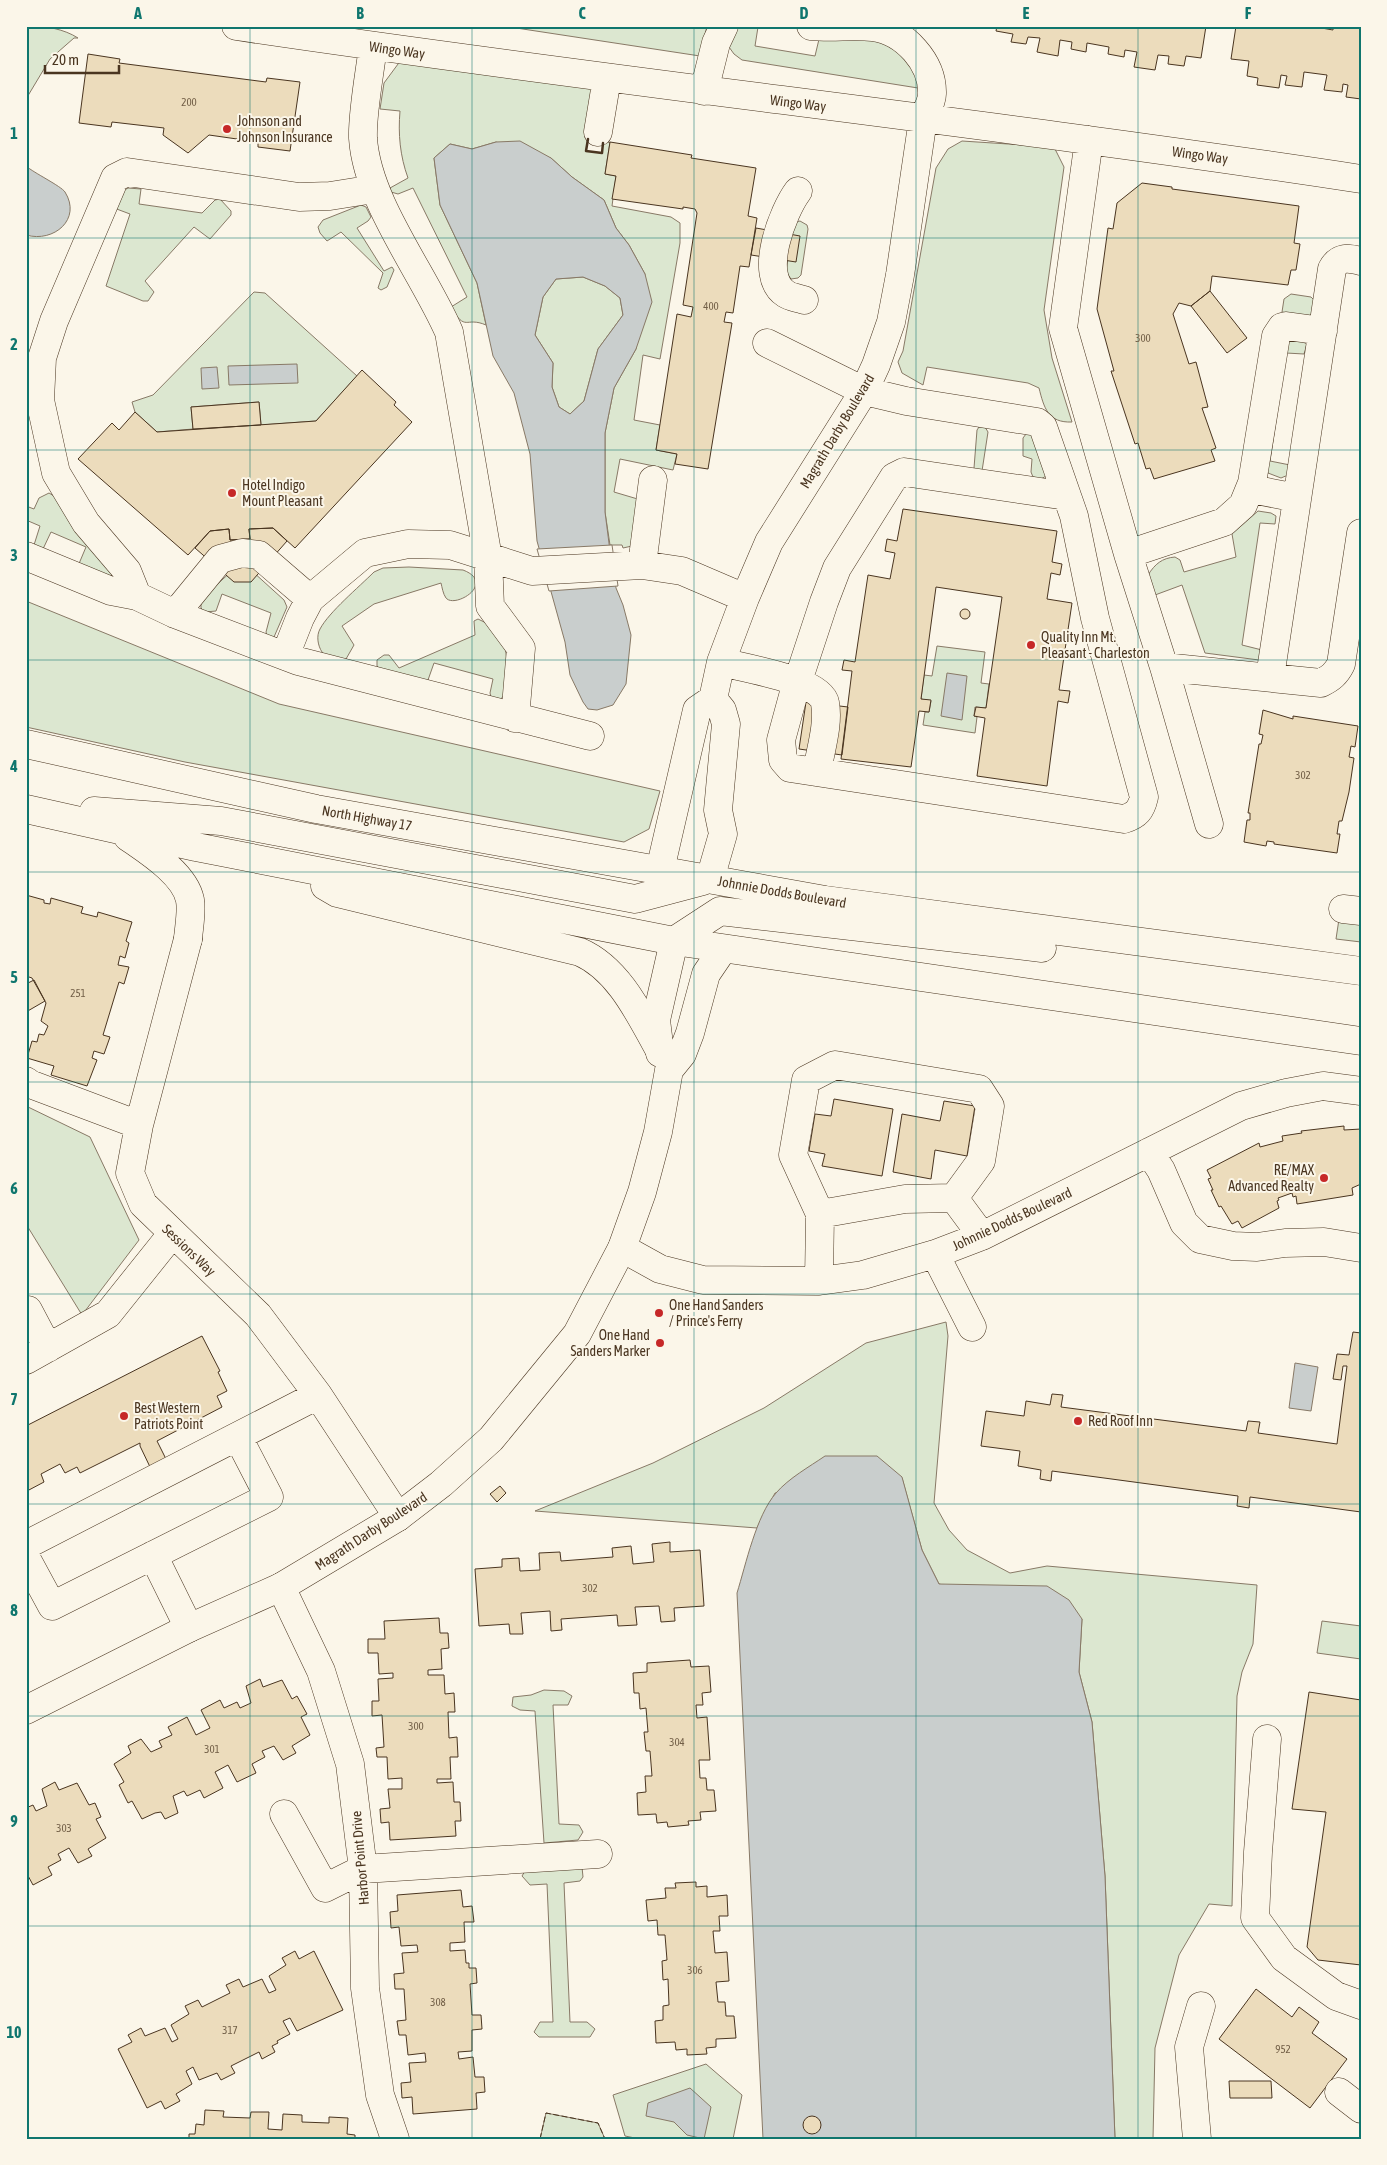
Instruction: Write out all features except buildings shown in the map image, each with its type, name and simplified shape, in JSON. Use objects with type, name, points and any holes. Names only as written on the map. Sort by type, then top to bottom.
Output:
[{"type":"main road","name":"Wingo Way","points":[[236,26],[704,91],[1185,152],[1361,179]]},
{"type":"main road","points":[[704,91],[716,43],[724,26]]},
{"type":"main road","name":"Magrath Darby Boulevard","points":[[713,699],[721,662],[769,542],[864,391],[890,322],[900,275],[923,119],[932,96],[930,75],[916,48],[874,27],[834,29],[811,26]]},
{"type":"main road","points":[[373,46],[363,137],[374,189],[439,309],[449,332],[488,558],[490,606],[521,648],[515,718]]},
{"type":"main road","points":[[598,132],[607,78]]},
{"type":"main road","points":[[1089,140],[1063,328],[1209,824]]},
{"type":"main road","points":[[138,596],[127,571],[86,523],[56,473],[46,435],[40,400],[42,358],[54,322],[115,178],[127,172],[299,197],[330,196],[374,189]]},
{"type":"main road","points":[[798,191],[781,221],[772,266],[775,282],[785,294],[804,300]]},
{"type":"main road","points":[[1270,677],[1334,266],[1343,259],[1361,260]]},
{"type":"main road","points":[[1128,554],[1224,522],[1237,512],[1250,489],[1276,336],[1282,327],[1286,326],[1323,330]]},
{"type":"main road","points":[[767,343],[864,391],[1037,422],[1043,427],[1074,516],[1095,618],[1144,797],[1142,806],[1136,816],[1124,819],[790,768],[783,760],[781,740],[797,682],[837,568],[894,477],[904,472],[1067,496]]},
{"type":"main road","points":[[633,566],[653,480]]},
{"type":"main road","points":[[1250,489],[1297,498]]},
{"type":"main road","points":[[1164,667],[1321,683],[1337,672],[1341,664],[1361,533]]},
{"type":"main road","points":[[285,656],[300,618],[310,599],[365,553],[408,544],[450,545],[532,571],[633,566],[682,571],[745,598]]},
{"type":"main road","points":[[175,614],[220,559],[242,554],[259,555],[310,599]]},
{"type":"main road","points":[[26,556],[111,591],[138,596],[175,614],[285,656],[515,718],[590,736]]},
{"type":"main road","points":[[721,662],[797,682],[817,690],[825,701],[826,716],[817,772]]},
{"type":"main road","points":[[26,807],[221,821],[636,900],[710,879],[723,834],[718,810],[726,724],[722,710],[713,699],[697,710],[660,870]]},
{"type":"main road","name":"North Highway 17","points":[[26,744],[316,809],[710,879]]},
{"type":"main road","points":[[26,807],[121,832],[674,942],[1361,1041]]},
{"type":"main road","name":"Sessions Way","points":[[121,832],[171,868],[190,898],[188,938],[139,1125],[130,1173],[143,1204],[258,1315],[318,1395],[398,1517]]},
{"type":"main road","points":[[294,867],[337,894],[580,952],[596,959],[632,1000],[664,1061]]},
{"type":"main road","name":"Johnnie Dodds Boulevard","points":[[710,879],[825,900],[1361,971]]},
{"type":"main road","points":[[674,942],[720,911],[1042,948],[1092,936]]},
{"type":"main road","name":"Magrath Darby Boulevard","points":[[27,1709],[189,1628],[281,1588],[398,1517],[442,1484],[491,1439],[534,1389],[577,1334],[622,1248],[642,1192],[658,1132],[664,1061],[656,1020],[674,942]]},
{"type":"main road","name":"Magrath Darby Boulevard","points":[[664,1061],[682,1054],[706,974],[723,949]]},
{"type":"main road","points":[[819,1281],[820,1214],[793,1155],[806,1080],[834,1065],[979,1089],[990,1106],[982,1161],[954,1198]]},
{"type":"main road","points":[[26,1081],[139,1125]]},
{"type":"main road","name":"Johnnie Dodds Boulevard","points":[[622,1248],[660,1269],[703,1280],[819,1281],[863,1275],[935,1254],[982,1236],[1241,1106],[1286,1093],[1323,1086],[1361,1091]]},
{"type":"main road","points":[[1149,1152],[1161,1170],[1184,1224],[1200,1240],[1257,1248],[1285,1242],[1324,1242],[1361,1248]]},
{"type":"main road","points":[[954,1198],[982,1236]]},
{"type":"main road","points":[[820,1214],[905,1199],[954,1198]]},
{"type":"main road","points":[[27,1310],[37,1354],[108,1314],[172,1234]]},
{"type":"main road","points":[[935,1254],[972,1327]]},
{"type":"main road","points":[[26,1545],[318,1395]]},
{"type":"main road","points":[[26,1558],[52,1606],[269,1497],[238,1437]]},
{"type":"main road","points":[[153,1555],[189,1628]]},
{"type":"main road","name":"Harbor Point Drive","points":[[281,1588],[321,1671],[350,1764],[363,1868],[365,1988],[380,2095],[395,2139]]},
{"type":"main road","points":[[1266,1739],[1255,1918],[1284,1958],[1336,1996],[1361,2005]]},
{"type":"main road","points":[[284,1814],[325,1888],[363,1868],[598,1854]]},
{"type":"main road","points":[[1197,2139],[1189,2047],[1201,2006]]},
{"type":"main road","points":[[1339,2092],[1361,2110]]},
{"type":"green space","points":[[30,26],[67,32],[78,38],[74,38],[50,59],[26,99],[26,28]]},
{"type":"green space","points":[[503,26],[707,26],[700,56]]},
{"type":"green space","points":[[737,26],[758,27],[755,46],[815,56],[820,35],[886,40],[919,64],[918,88],[742,60],[729,47]]},
{"type":"green space","points":[[401,60],[595,87],[586,151],[602,153],[603,143],[610,142],[605,174],[616,176],[612,206],[671,217],[680,223],[680,243],[660,359],[643,355],[634,420],[660,425],[656,450],[677,454],[673,470],[620,459],[614,492],[641,500],[632,546],[623,548],[622,545],[610,545],[605,512],[605,433],[614,388],[636,349],[645,274],[629,245],[616,228],[604,200],[572,177],[551,158],[496,142],[472,149],[450,144],[434,158],[440,205],[477,283],[486,325],[460,320],[451,307],[467,297],[413,188],[398,194],[391,192],[390,188],[408,178],[400,145],[400,111],[380,109],[384,83]]},
{"type":"green space","points":[[962,141],[1054,147],[1064,167],[1044,310],[1052,358],[1072,422],[1064,422],[1052,417],[1045,408],[1039,388],[1028,383],[927,367],[923,385],[902,373],[898,362],[903,351],[936,168],[948,149]]},
{"type":"green space","points":[[128,188],[141,189],[139,204],[202,213],[215,200],[220,199],[231,211],[231,215],[210,239],[194,227],[145,281],[154,292],[148,301],[143,301],[106,286],[130,214],[114,208],[118,194]]},
{"type":"green space","points":[[361,205],[366,207],[371,217],[357,228],[384,271],[392,267],[394,270],[387,287],[381,290],[378,288],[383,273],[341,232],[327,241],[320,233],[318,227],[323,220]]},
{"type":"green space","points":[[800,221],[807,225],[808,229],[801,275],[798,278],[791,279],[786,272],[791,234],[796,222]]},
{"type":"green space","points":[[583,277],[605,286],[620,298],[623,315],[598,349],[584,401],[570,414],[559,407],[552,387],[553,363],[535,335],[543,297],[556,279]]},
{"type":"green space","points":[[254,292],[265,293],[357,376],[316,421],[261,425],[259,402],[191,407],[193,429],[157,432],[135,412],[132,402],[153,395]]},
{"type":"green space","points":[[1291,294],[1311,297],[1314,300],[1313,318],[1282,312],[1284,299]]},
{"type":"green space","points":[[1289,338],[1295,338],[1307,344],[1304,354],[1286,353],[1270,461],[1290,465],[1288,475],[1281,478],[1268,473],[1265,467],[1285,343]]},
{"type":"green space","points":[[979,427],[985,427],[988,432],[982,471],[974,470],[977,430]]},
{"type":"green space","points":[[1026,434],[1033,434],[1046,476],[1041,479],[1033,477],[1031,472],[1032,459],[1023,456],[1023,438]]},
{"type":"green space","points":[[49,493],[54,496],[113,574],[109,578],[78,566],[86,547],[51,532],[43,549],[34,545],[40,526],[26,520],[26,506],[34,509],[39,498]]},
{"type":"green space","points":[[1258,511],[1271,513],[1276,516],[1275,524],[1260,523],[1242,645],[1262,650],[1259,660],[1205,653],[1182,585],[1155,595],[1148,575],[1159,562],[1170,558],[1175,557],[1180,560],[1184,572],[1236,557],[1232,534]]},
{"type":"green space","points":[[409,567],[463,570],[472,575],[476,581],[475,587],[471,593],[457,600],[446,598],[441,583],[374,604],[342,626],[354,645],[346,659],[333,659],[324,655],[319,644],[319,632],[324,622],[337,607],[374,572],[383,568]]},
{"type":"green space","points":[[234,569],[252,571],[284,600],[287,607],[274,637],[267,636],[266,632],[271,613],[222,594],[216,611],[205,612],[201,608],[201,599]]},
{"type":"green space","points":[[26,601],[279,704],[660,791],[649,829],[624,842],[185,762],[26,727]]},
{"type":"green space","points":[[478,619],[489,625],[497,633],[503,641],[506,651],[507,672],[504,695],[501,699],[491,697],[493,679],[434,663],[428,680],[424,682],[380,669],[377,666],[377,660],[384,655],[389,655],[399,668],[475,635],[474,621]]},
{"type":"green space","points":[[937,646],[985,652],[981,683],[989,684],[986,708],[975,707],[974,716],[977,717],[975,733],[923,725],[925,712],[929,712],[931,701],[921,699],[924,675],[932,676]]},
{"type":"green space","points":[[1339,919],[1361,922],[1361,942],[1336,939]]},
{"type":"green space","points":[[26,1106],[90,1137],[139,1240],[82,1315],[26,1224]]},
{"type":"green space","points":[[946,1322],[948,1336],[934,1503],[949,1530],[967,1550],[1010,1573],[1047,1566],[1257,1585],[1253,1644],[1242,1672],[1237,1696],[1232,1906],[1209,1904],[1179,1955],[1155,2048],[1153,2139],[1115,2139],[1105,1876],[1092,1722],[1079,1672],[1082,1619],[939,1584],[922,1550],[902,1478],[775,1493],[757,1528],[535,1511],[653,1463],[764,1408],[866,1343]]},
{"type":"green space","points":[[1322,1621],[1361,1626],[1361,1659],[1317,1653]]},
{"type":"green space","points":[[544,1690],[564,1691],[572,1696],[568,1705],[553,1705],[559,1824],[579,1825],[583,1832],[578,1840],[544,1843],[535,1711],[520,1710],[512,1706],[513,1697],[531,1695]]},
{"type":"green space","points":[[582,1867],[583,1877],[580,1881],[564,1883],[570,2022],[587,2022],[595,2029],[590,2037],[539,2037],[534,2032],[540,2022],[553,2022],[547,1884],[530,1885],[522,1876],[525,1871]]},
{"type":"green space","points":[[706,2064],[742,2095],[733,2139],[640,2139],[625,2136],[613,2095]]},
{"type":"green space","points":[[546,2113],[598,2123],[605,2139],[540,2139]]},
{"type":"shaded area","points":[[520,141],[551,158],[572,177],[604,200],[616,228],[629,245],[645,274],[652,302],[636,349],[614,388],[605,433],[605,512],[610,551],[616,588],[631,635],[626,684],[613,705],[597,710],[588,709],[570,675],[565,642],[537,541],[530,454],[514,393],[493,356],[477,283],[440,205],[434,158],[450,144],[472,149],[496,142]],"holes":[[[583,277],[605,286],[620,298],[623,315],[598,349],[584,401],[570,414],[559,407],[552,387],[553,363],[535,335],[543,297],[556,279]]]},
{"type":"shaded area","points":[[26,166],[65,192],[70,211],[68,220],[55,232],[36,237],[26,235]]},
{"type":"shaded area","points":[[297,364],[298,383],[229,385],[228,366]]},
{"type":"shaded area","points":[[217,367],[219,388],[202,389],[201,368]]},
{"type":"shaded area","points":[[947,673],[967,676],[962,720],[941,716]]},
{"type":"shaded area","points":[[1295,1363],[1318,1367],[1311,1411],[1289,1408]]},
{"type":"shaded area","points":[[825,1456],[877,1456],[902,1477],[922,1550],[939,1584],[1047,1586],[1069,1600],[1082,1619],[1079,1672],[1092,1722],[1105,1876],[1115,2139],[763,2139],[737,1593],[752,1541],[769,1503],[787,1482]]},
{"type":"shaded area","points":[[690,2088],[711,2107],[704,2139],[687,2135],[674,2122],[646,2116],[648,2103]]},
{"type":"pier","points":[[612,545],[618,586],[549,591],[537,549]]},
{"type":"fence","points":[[540,2139],[546,2113],[598,2123],[605,2139]]},
{"type":"wall","points":[[588,139],[586,151],[602,153],[603,143]]},
{"type":"place","name":"Johnson and Johnson Insurance","points":[[227,129]]},
{"type":"place","name":"Hotel Indigo Mount Pleasant","points":[[232,493]]},
{"type":"place","name":"Quality Inn Mt. Pleasant - Charleston","points":[[1031,645]]},
{"type":"place","name":"RE/MAX Advanced Realty","points":[[1324,1178]]},
{"type":"place","name":"One Hand Sanders / Prince's Ferry","points":[[659,1313]]},
{"type":"place","name":"One Hand Sanders Marker","points":[[660,1343]]},
{"type":"place","name":"Best Western Patriots Point","points":[[124,1416]]},
{"type":"place","name":"Red Roof Inn","points":[[1078,1421]]}]
